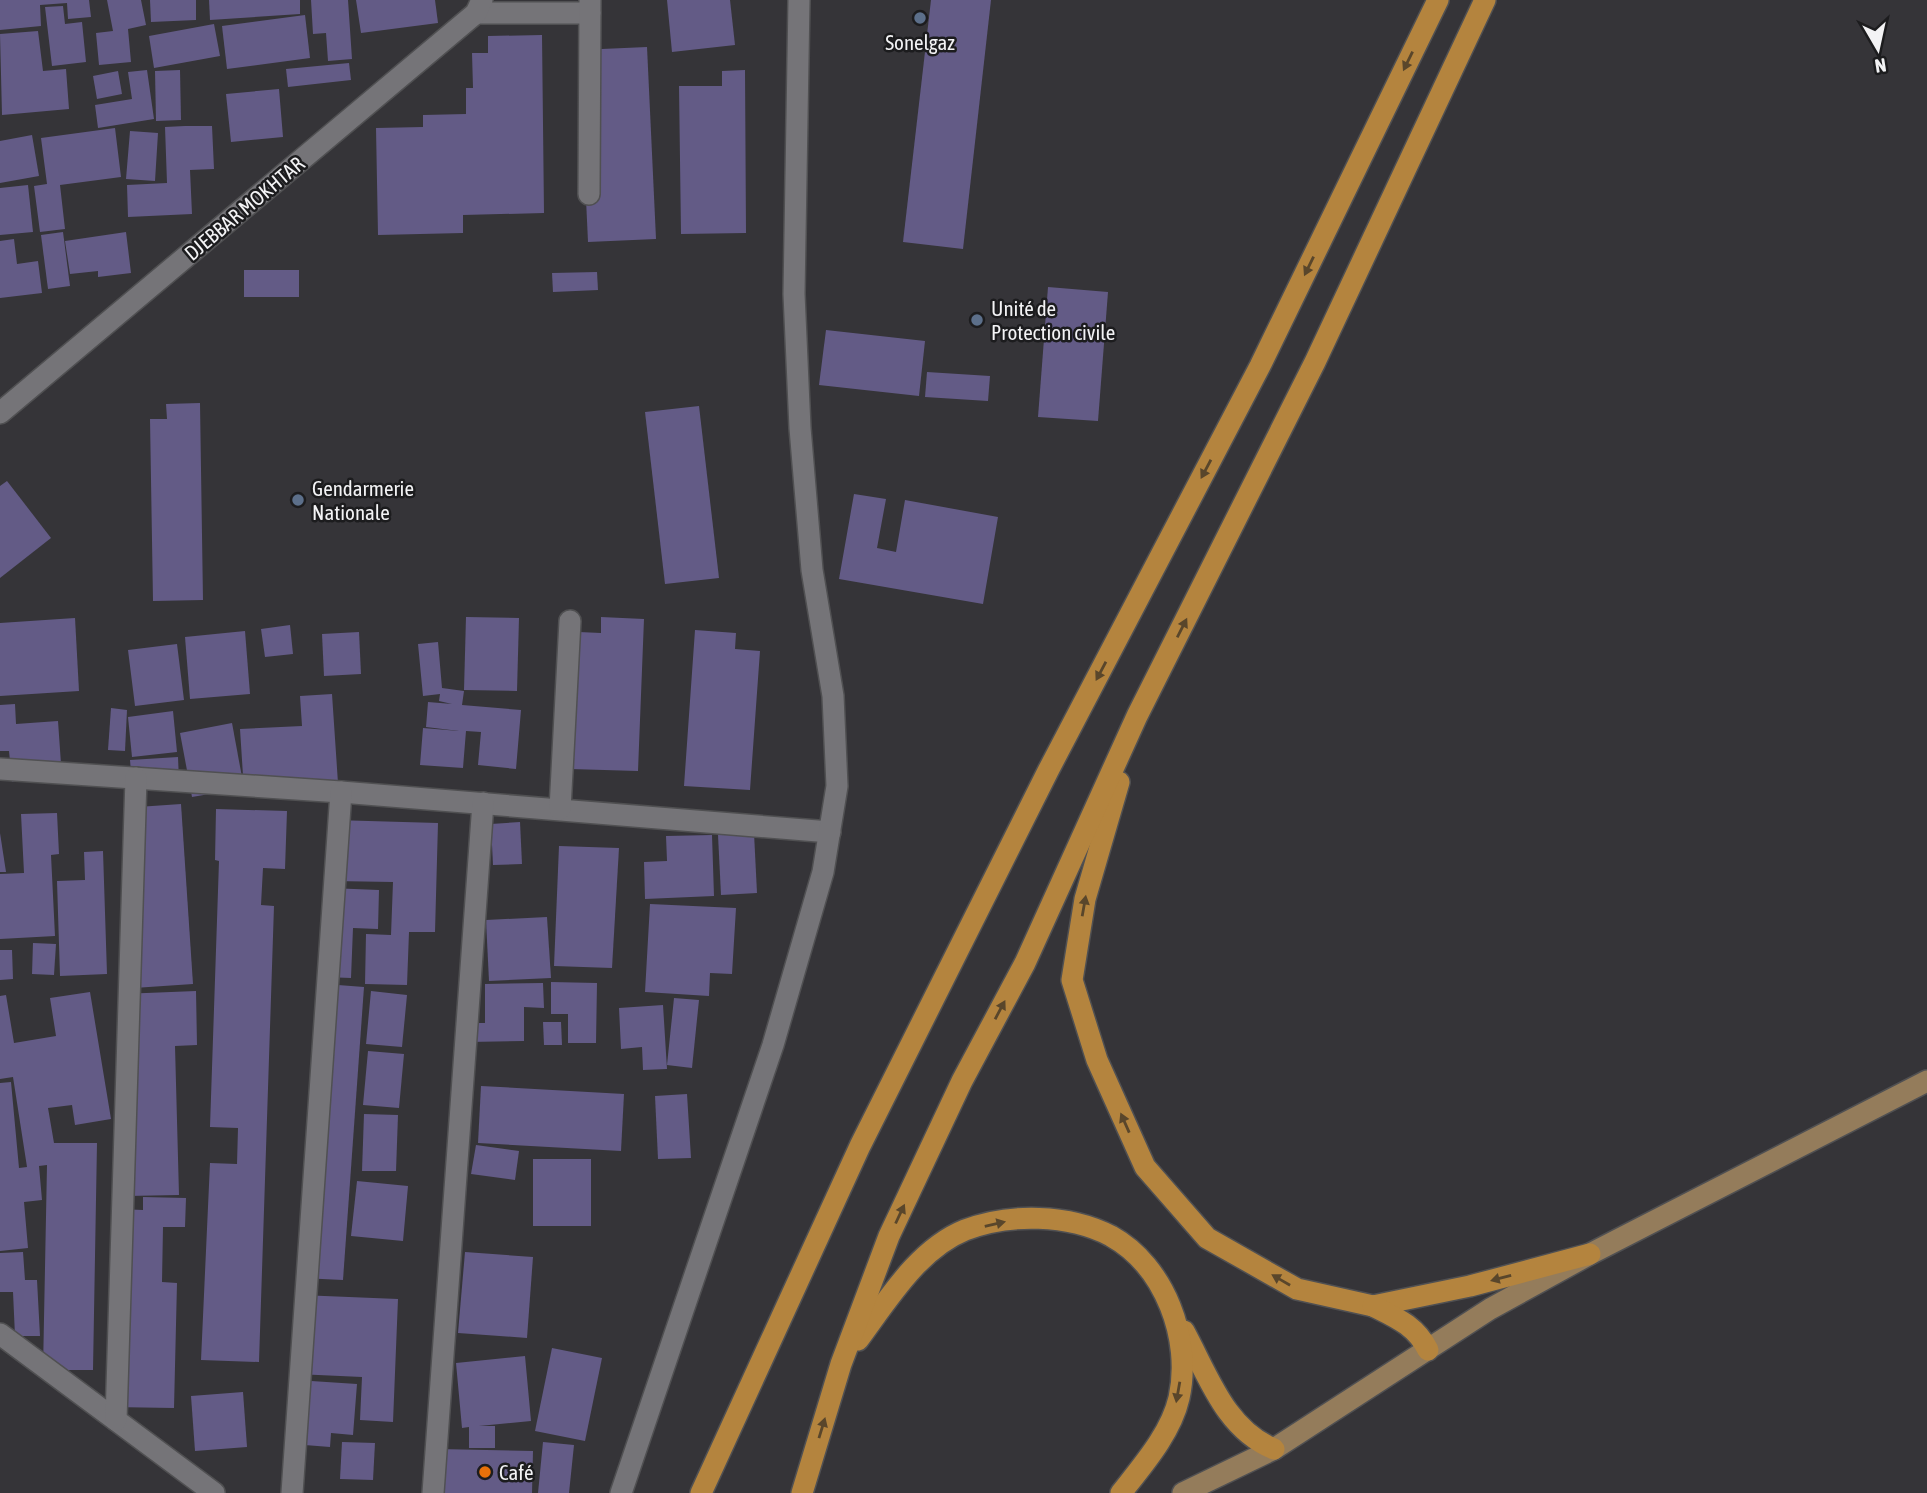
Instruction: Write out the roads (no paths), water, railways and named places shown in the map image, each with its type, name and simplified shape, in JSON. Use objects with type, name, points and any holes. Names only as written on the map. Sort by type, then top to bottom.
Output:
[{"type":"main road","points":[[701,1493],[860,1146],[1048,771],[1260,366],[1438,0]]},
{"type":"main road","points":[[802,1493],[841,1364],[895,1224],[962,1081],[1025,963],[1137,716],[1315,362],[1485,0]]},
{"type":"main road","points":[[1137,716],[1085,899],[1072,980],[1097,1060],[1144,1167],[1207,1238],[1297,1289],[1373,1306],[1408,1324],[1421,1335],[1428,1350]]},
{"type":"main road","points":[[1183,1493],[1274,1449],[1490,1310],[1590,1254],[1927,1081]]},
{"type":"main road","points":[[841,1364],[893,1292],[925,1256],[964,1231],[1017,1219],[1067,1220],[1111,1236],[1140,1260],[1170,1304],[1234,1422],[1253,1440],[1274,1449]]},
{"type":"main road","points":[[1373,1306],[1471,1286],[1590,1254]]},
{"type":"main road","points":[[1121,1493],[1160,1440],[1179,1399],[1183,1351],[1170,1304]]},
{"type":"street","points":[[621,1493],[773,1045],[823,872],[837,786],[833,696],[812,570],[800,428],[794,294],[799,0]]},
{"type":"street","points":[[479,6],[590,6],[589,194]]},
{"type":"street","name":"DJEBBAR MOKHTAR","points":[[0,413],[479,6]]},
{"type":"street","points":[[560,809],[570,621]]},
{"type":"street","points":[[0,769],[341,792],[830,832]]},
{"type":"street","points":[[116,1420],[136,778]]},
{"type":"street","points":[[292,1493],[341,792]]},
{"type":"street","points":[[433,1493],[483,803]]},
{"type":"street","points":[[0,1334],[214,1493]]},
{"type":"place","name":"Sonelgaz","points":[[920,18]]},
{"type":"place","name":"Unité de Protection civile","points":[[977,320]]},
{"type":"place","name":"Gendarmerie Nationale","points":[[298,500]]},
{"type":"place","name":"Café","points":[[485,1472]]}]
